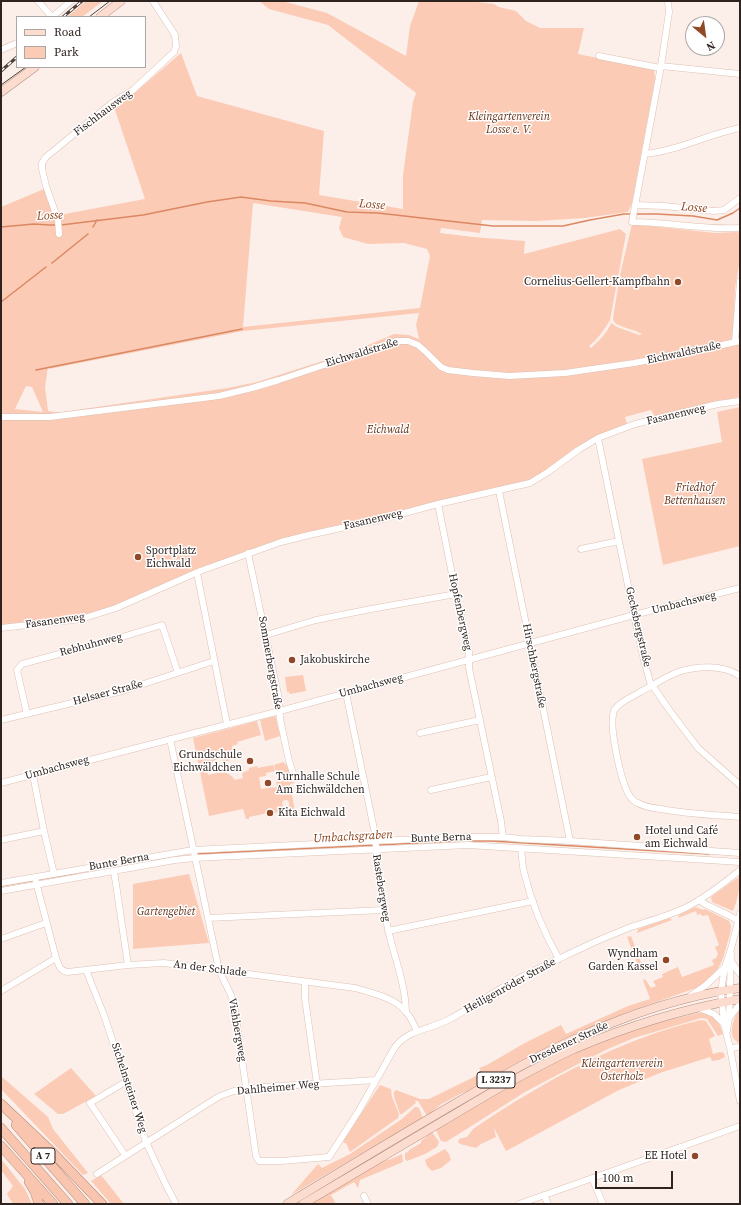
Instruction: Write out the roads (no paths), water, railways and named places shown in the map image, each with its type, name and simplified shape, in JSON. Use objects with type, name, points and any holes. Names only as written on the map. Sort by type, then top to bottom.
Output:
[{"type":"highway","points":[[1,1104],[53,1153],[102,1204]]},
{"type":"highway","name":"A 7","points":[[1,1108],[85,1204]]},
{"type":"highway","name":"A 7","points":[[1,1128],[68,1204]]},
{"type":"highway","points":[[1,1146],[53,1204]]},
{"type":"highway","points":[[15,1161],[32,1186],[39,1204]]},
{"type":"main road","points":[[101,16],[121,1]]},
{"type":"main road","points":[[114,6],[124,1]]},
{"type":"main road","points":[[1,92],[34,68]]},
{"type":"main road","name":"Dresdener Straße","points":[[287,1204],[531,1060],[570,1041],[598,1028],[650,1009],[684,999],[740,988]]},
{"type":"main road","name":"Dresdener Straße","points":[[303,1204],[535,1068],[574,1049],[654,1019],[696,1008],[740,999]]},
{"type":"street","points":[[38,1],[51,16]]},
{"type":"street","points":[[53,16],[71,1]]},
{"type":"street","name":"Fischhausweg","points":[[59,234],[58,220],[46,186],[42,163],[46,156],[112,103],[133,90],[174,52],[176,46],[175,35],[153,1]]},
{"type":"street","points":[[668,1],[669,12],[660,67],[632,220],[703,228],[740,228]]},
{"type":"street","points":[[1,50],[16,43]]},
{"type":"street","points":[[599,56],[660,67],[740,74]]},
{"type":"street","points":[[645,154],[657,152],[740,128]]},
{"type":"street","points":[[634,207],[664,206],[724,210],[740,198]]},
{"type":"street","points":[[737,341],[740,281]]},
{"type":"street","name":"Eichwaldstraße","points":[[1,417],[50,417],[219,396],[272,382],[396,341],[408,341],[418,345],[441,367],[448,370],[473,374],[509,376],[557,374],[634,363],[687,353],[737,341]]},
{"type":"street","name":"Fasanenweg","points":[[1,628],[80,619],[116,608],[248,553],[308,535],[382,519],[438,504],[530,483],[598,438],[635,424],[740,400]]},
{"type":"street","name":"Gecksbergstraße","points":[[598,438],[634,615],[644,660],[653,686],[698,748],[740,785]]},
{"type":"street","name":"Hirschbergstraße","points":[[499,491],[570,841]]},
{"type":"street","name":"Hopfenbergweg","points":[[438,504],[469,652],[469,668],[503,837]]},
{"type":"street","points":[[581,549],[619,541]]},
{"type":"street","name":"Sommerbergstraße","points":[[248,553],[266,635],[280,711],[280,719],[293,773]]},
{"type":"street","points":[[197,573],[227,724]]},
{"type":"street","name":"Umbachsweg","points":[[1,783],[280,711],[634,615],[740,588]]},
{"type":"street","points":[[266,635],[316,620],[371,608],[456,594]]},
{"type":"street","name":"Rebhuhnweg","points":[[27,714],[17,670],[22,664],[162,625],[178,673]]},
{"type":"street","name":"Helsaer Straße","points":[[1,720],[122,691],[214,661]]},
{"type":"street","points":[[740,676],[730,671],[717,668],[691,669],[677,673],[623,702],[612,715],[615,745],[624,781],[629,795],[637,803],[655,808],[699,814],[740,817]]},
{"type":"street","name":"Rastebergweg","points":[[346,693],[375,834],[375,845],[384,910],[388,931],[401,976],[406,1011]]},
{"type":"street","points":[[420,733],[480,720]]},
{"type":"street","name":"Viehbergweg","points":[[170,739],[219,970],[234,1004],[256,1156],[259,1161],[282,1161],[329,1157]]},
{"type":"street","points":[[33,774],[54,874]]},
{"type":"street","points":[[431,790],[492,777]]},
{"type":"street","points":[[1,840],[44,831]]},
{"type":"street","name":"Bunte Berna","points":[[1,891],[54,874],[194,854],[375,845],[463,837],[503,837],[521,840],[570,841],[740,853]]},
{"type":"street","name":"Bunte Berna","points":[[375,845],[468,845],[740,862]]},
{"type":"street","points":[[521,848],[524,872],[533,901],[559,959]]},
{"type":"street","name":"Bunte Berna","points":[[1,883],[36,881],[114,871],[194,854]]},
{"type":"street","name":"Heiligenröder Straße","points":[[329,1157],[358,1112],[395,1047],[408,1035],[446,1021],[506,986],[559,959],[624,930],[686,908],[740,870]]},
{"type":"street","points":[[114,871],[128,965]]},
{"type":"street","points":[[1,991],[56,958],[36,881]]},
{"type":"street","points":[[699,900],[739,922]]},
{"type":"street","points":[[388,931],[533,901]]},
{"type":"street","points":[[208,918],[384,910]]},
{"type":"street","points":[[740,914],[739,922],[725,967],[724,1024],[727,1032],[740,1101]]},
{"type":"street","points":[[1,940],[46,923]]},
{"type":"street","points":[[725,990],[731,961],[731,950]]},
{"type":"street","name":"An der Schlade","points":[[56,958],[59,968],[63,972],[128,965],[164,963],[355,988],[377,994],[394,1002],[406,1011],[417,1031]]},
{"type":"street","points":[[731,961],[740,974]]},
{"type":"street","points":[[684,999],[706,986],[725,967]]},
{"type":"street","name":"Sichelnsteiner Weg","points":[[86,970],[104,1015],[146,1142],[176,1204]]},
{"type":"street","points":[[305,982],[305,998],[317,1084]]},
{"type":"street","points":[[725,1002],[729,1018],[727,1032]]},
{"type":"street","points":[[729,1018],[740,1004]]},
{"type":"street","points":[[696,1008],[714,1014],[724,1024]]},
{"type":"street","points":[[730,1048],[740,1047]]},
{"type":"street","name":"Dahlheimer Weg","points":[[96,1174],[220,1096],[234,1091],[263,1087],[376,1080]]},
{"type":"street","points":[[125,1155],[90,1103],[127,1081]]},
{"type":"street","points":[[518,1204],[740,1126]]},
{"type":"street","points":[[592,1178],[603,1204]]},
{"type":"street","points":[[544,1195],[548,1204]]},
{"type":"street","points":[[364,1196],[368,1204]]},
{"type":"waterway","name":"Losse","points":[[61,225],[143,215],[207,202],[241,197],[305,203],[347,212],[378,213],[493,226],[563,226],[590,220],[631,214]]},
{"type":"waterway","name":"Losse","points":[[635,214],[693,216],[717,220],[740,208]]},
{"type":"waterway","name":"Losse","points":[[93,227],[97,220]]},
{"type":"waterway","name":"Losse","points":[[1,227],[34,224],[57,225]]},
{"type":"waterway","points":[[52,263],[88,234]]},
{"type":"waterway","points":[[1,302],[46,267]]},
{"type":"waterway","points":[[36,370],[242,329]]},
{"type":"waterway","name":"Umbachsgraben","points":[[378,845],[457,841],[491,841],[709,854]]},
{"type":"waterway","name":"Umbachsgraben","points":[[196,854],[374,845]]},
{"type":"waterway","name":"Umbachsgraben","points":[[1,886],[76,873]]},
{"type":"tram line","points":[[90,16],[110,1]]},
{"type":"tram line","points":[[1,85],[25,68]]},
{"type":"railway","points":[[64,16],[82,1]]},
{"type":"railway","points":[[1,71],[16,58]]},
{"type":"place","name":"Cornelius-Gellert-Kampfbahn","points":[[678,282]]},
{"type":"place","name":"Sportplatz Eichwald","points":[[138,557]]},
{"type":"place","name":"Jakobuskirche","points":[[292,660]]},
{"type":"place","name":"Grundschule Eichwäldchen","points":[[250,761]]},
{"type":"place","name":"Turnhalle Schule Am Eichwäldchen","points":[[268,783]]},
{"type":"place","name":"Kita Eichwald","points":[[270,813]]},
{"type":"place","name":"Hotel und Café am Eichwald","points":[[637,837]]},
{"type":"place","name":"Wyndham Garden Kassel","points":[[666,960]]},
{"type":"place","name":"EE Hotel","points":[[695,1156]]},
{"type":"park label","name":"Kleingartenverein Losse e. V.","points":[[509,123]]},
{"type":"park label","name":"Eichwald","points":[[388,430]]},
{"type":"park label","name":"Friedhof Bettenhausen","points":[[695,494]]},
{"type":"park label","name":"Gartengebiet","points":[[166,912]]},
{"type":"park label","name":"Kleingartenverein Osterholz","points":[[622,1070]]}]
